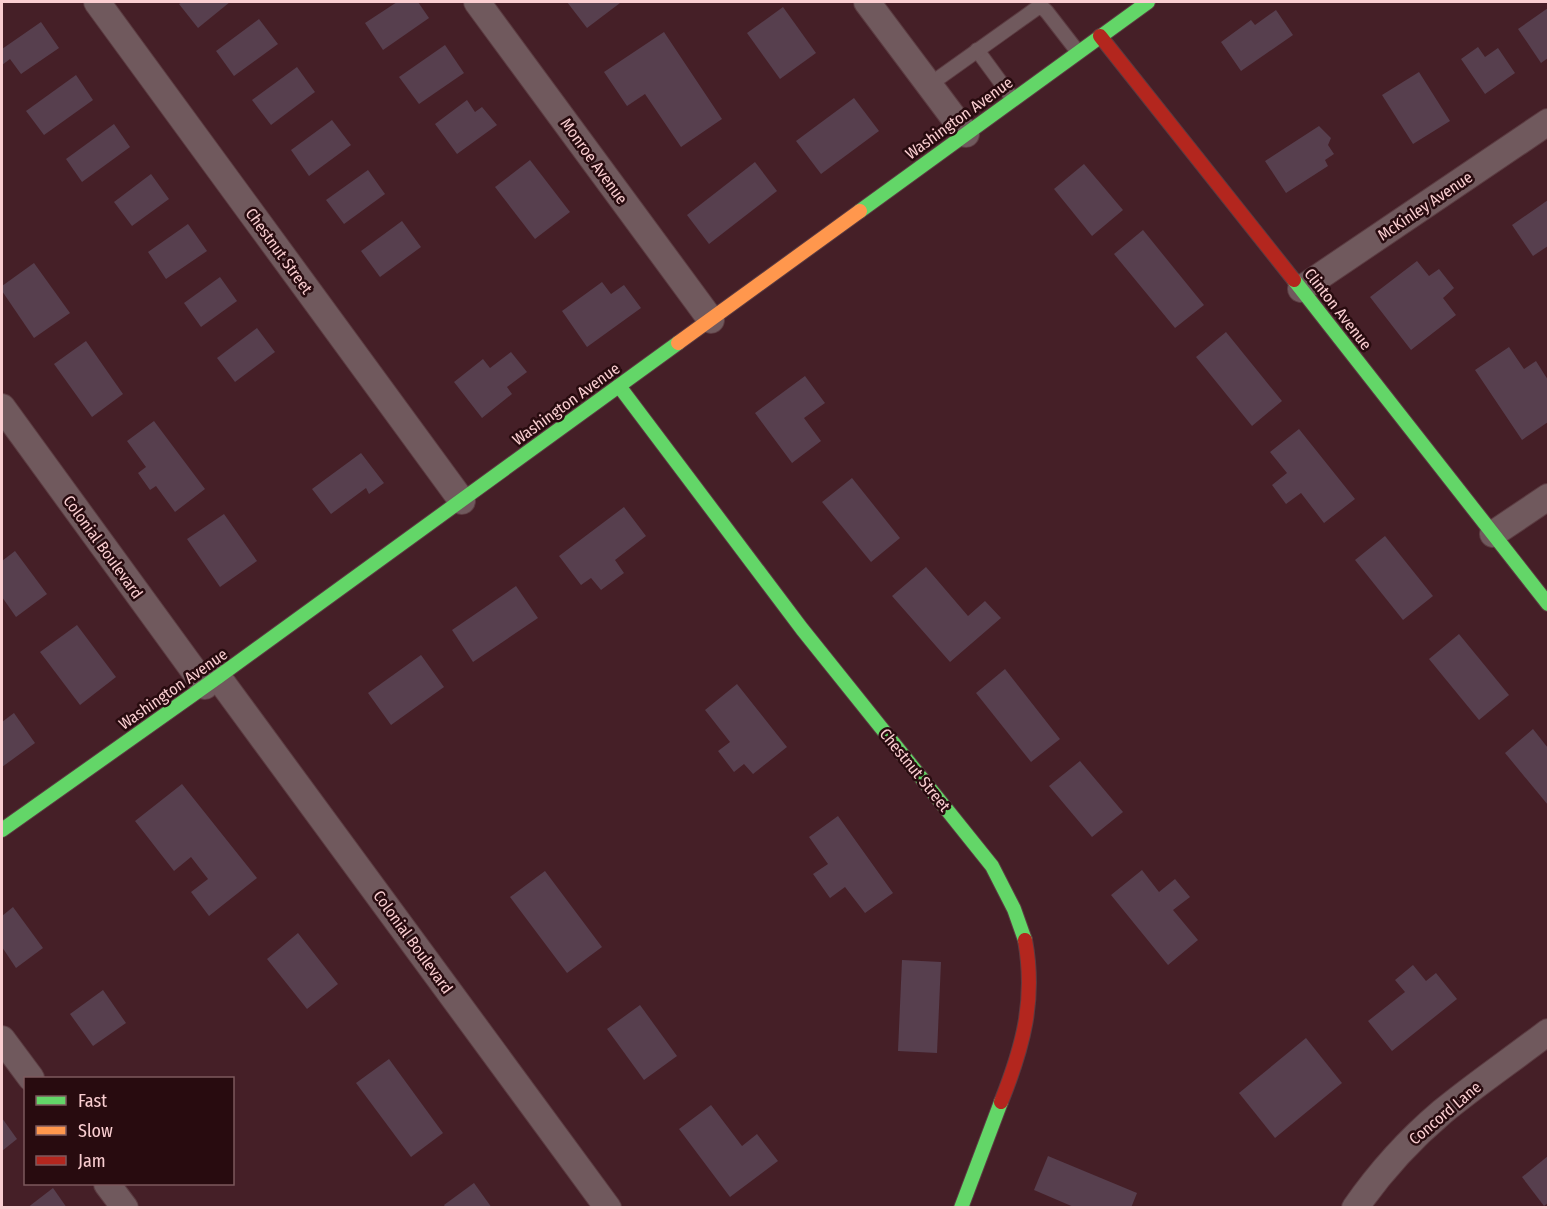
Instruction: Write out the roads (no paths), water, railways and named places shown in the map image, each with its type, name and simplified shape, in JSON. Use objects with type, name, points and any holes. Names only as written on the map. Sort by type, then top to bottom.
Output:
[{"type":"street","name":"Chestnut Street","points":[[97,2],[462,501]]},
{"type":"street","name":"Monroe Avenue","points":[[477,2],[711,320]]},
{"type":"street","points":[[867,2],[966,134]]},
{"type":"street","name":"Washington Avenue","points":[[2,830],[462,501],[1148,2]]},
{"type":"street","name":"Clinton Avenue","points":[[1100,36],[1548,604]]},
{"type":"street","name":"McKinley Avenue","points":[[1301,289],[1548,122]]},
{"type":"street","name":"Chestnut Street","points":[[619,386],[802,629],[992,866],[1012,902],[1024,938],[1030,979],[1028,1017],[1020,1054],[961,1208]]},
{"type":"street","name":"Colonial Boulevard","points":[[2,407],[608,1208]]},
{"type":"street","points":[[1493,534],[1548,497]]},
{"type":"street","name":"Concord Lane","points":[[1355,1208],[1404,1147],[1442,1112],[1548,1032]]},
{"type":"street","points":[[2,1039],[29,1077]]},
{"type":"street","points":[[108,1185],[125,1208]]},
{"type":"lane","points":[[929,85],[1037,8],[1043,8],[1078,52]]},
{"type":"lane","points":[[977,50],[1013,99]]}]
